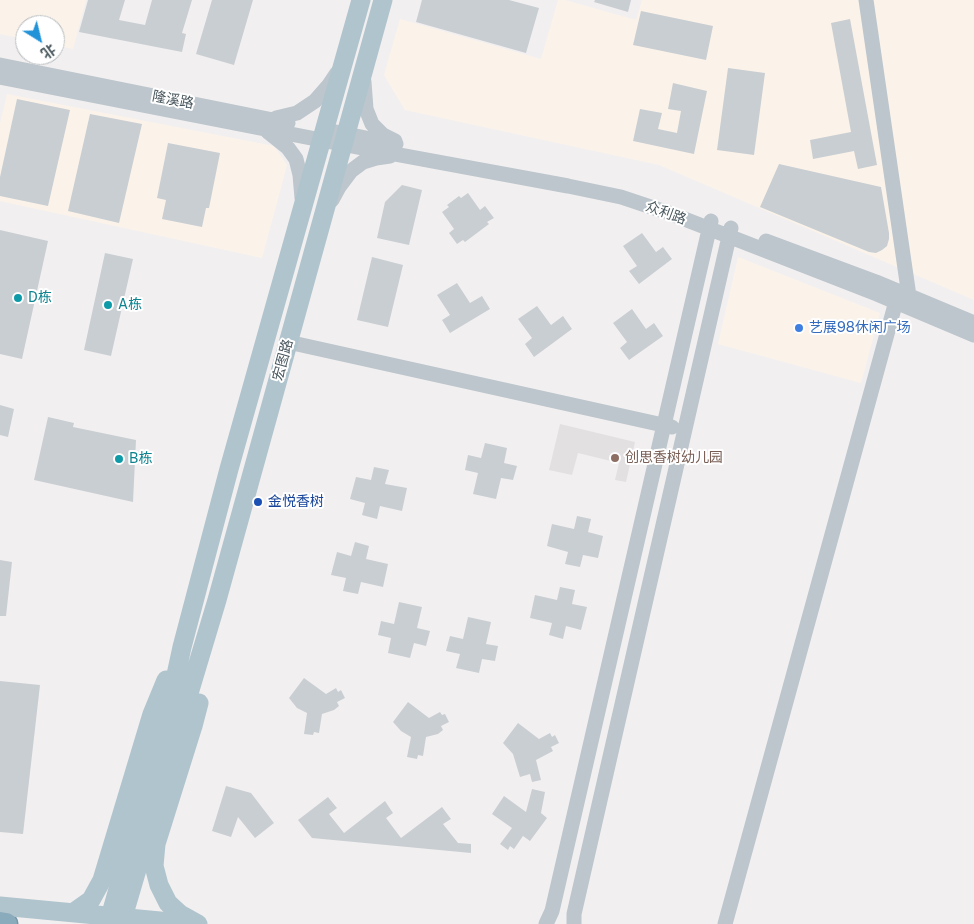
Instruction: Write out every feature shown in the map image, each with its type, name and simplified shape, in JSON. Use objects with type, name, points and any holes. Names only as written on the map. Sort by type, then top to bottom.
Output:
[{"type":"highway","points":[[0,923],[6,924]]},
{"type":"main road","name":"宏图路","points":[[174,720],[182,647],[229,469],[361,0]]},
{"type":"main road","name":"宏图路","points":[[174,720],[206,640],[383,0]]},
{"type":"main road","points":[[110,856],[110,874],[113,883],[125,890],[139,891],[150,881],[154,866],[156,844],[193,726],[203,685],[206,640]]},
{"type":"main road","points":[[74,912],[91,900],[102,880],[152,714],[169,672],[182,647]]},
{"type":"main road","points":[[108,924],[174,720]]},
{"type":"main road","points":[[121,924],[174,720]]},
{"type":"main road","points":[[154,866],[159,886],[168,903],[180,914],[198,924]]},
{"type":"main road","points":[[0,906],[192,924]]},
{"type":"street","points":[[725,924],[902,296],[866,0]]},
{"type":"street","points":[[302,208],[303,190],[296,159],[288,148],[263,123],[297,113],[315,101],[329,85],[343,63]]},
{"type":"street","name":"隆溪路","points":[[0,65],[344,139]]},
{"type":"street","points":[[364,68],[366,109],[372,124],[403,150]]},
{"type":"street","name":"隆溪路","points":[[0,77],[263,123]]},
{"type":"street","name":"众利路","points":[[344,139],[601,184],[974,323]]},
{"type":"street","points":[[323,217],[339,187],[351,171],[363,162],[403,150]]},
{"type":"street","points":[[546,924],[552,912],[710,225]]},
{"type":"street","points":[[574,924],[574,914],[730,233]]},
{"type":"street","name":"众利路","points":[[902,296],[974,334]]},
{"type":"street","points":[[288,342],[685,430]]},
{"type":"shaded area","points":[[0,0],[86,0],[73,49],[65,47],[65,15],[15,15],[15,37],[0,34]]},
{"type":"shaded area","points":[[558,0],[565,0],[636,20],[642,0],[974,0],[974,300],[659,165],[405,110],[384,75],[400,19],[541,59]]},
{"type":"shaded area","points":[[7,94],[274,146],[287,165],[262,258],[0,201],[0,124]]},
{"type":"shaded area","name":"艺展98休闲广场","points":[[738,257],[880,313],[861,383],[718,344]]},
{"type":"shaded area","name":"创思香树幼儿园","points":[[560,424],[635,442],[626,482],[615,480],[619,463],[578,453],[572,475],[549,470]]},
{"type":"building","points":[[88,0],[125,0],[119,20],[145,25],[152,0],[192,0],[182,33],[186,34],[182,52],[79,32]]},
{"type":"building","points":[[212,0],[253,0],[234,65],[196,54]]},
{"type":"building","points":[[422,0],[509,0],[539,8],[526,53],[416,22]]},
{"type":"building","points":[[595,0],[631,0],[628,12],[594,2]]},
{"type":"building","points":[[641,11],[713,26],[706,60],[633,45]]},
{"type":"building","points":[[850,19],[877,165],[858,169],[854,151],[813,159],[810,140],[851,132],[831,23]]},
{"type":"building","points":[[728,68],[765,73],[754,155],[717,150]]},
{"type":"building","points":[[673,83],[707,91],[694,154],[633,141],[640,109],[662,113],[658,129],[677,133],[681,111],[668,109]]},
{"type":"building","points":[[17,99],[70,110],[48,206],[0,196],[0,177]]},
{"type":"building","points":[[90,114],[142,124],[119,223],[68,211]]},
{"type":"building","points":[[168,143],[220,153],[209,208],[206,208],[202,227],[162,219],[166,200],[157,198]]},
{"type":"building","points":[[779,164],[881,187],[889,233],[887,246],[876,253],[869,252],[760,207]]},
{"type":"building","points":[[402,185],[422,190],[409,245],[377,238],[385,202]]},
{"type":"building","points":[[468,193],[480,210],[485,206],[494,218],[465,242],[463,240],[457,244],[449,233],[454,229],[442,212],[449,207],[447,205],[459,196],[461,198]]},
{"type":"building","name":"D栋","points":[[0,230],[48,241],[22,359],[0,354]]},
{"type":"building","points":[[642,233],[656,252],[663,247],[672,259],[639,284],[629,271],[637,266],[623,246]]},
{"type":"building","name":"A栋","points":[[105,253],[133,259],[111,356],[84,350]]},
{"type":"building","points":[[372,257],[403,265],[388,327],[357,320]]},
{"type":"building","points":[[457,283],[470,303],[482,296],[490,309],[450,333],[442,320],[450,315],[437,295]]},
{"type":"building","points":[[537,306],[551,325],[563,316],[572,329],[534,357],[525,344],[532,338],[518,319]]},
{"type":"building","points":[[632,309],[646,329],[654,323],[663,336],[629,360],[620,348],[627,342],[613,323]]},
{"type":"building","points":[[0,405],[14,409],[8,437],[0,435]]},
{"type":"building","name":"B栋","points":[[48,417],[74,423],[73,427],[136,440],[133,502],[34,480]]},
{"type":"building","points":[[485,443],[507,448],[504,463],[517,466],[513,480],[501,478],[496,499],[473,494],[478,473],[465,470],[468,455],[481,458]]},
{"type":"building","points":[[374,467],[389,470],[385,484],[407,488],[402,511],[380,506],[377,519],[362,515],[365,503],[350,499],[356,477],[371,480]]},
{"type":"building","points":[[577,516],[591,519],[588,532],[603,536],[598,558],[583,555],[580,567],[565,564],[568,552],[547,546],[552,524],[574,529]]},
{"type":"building","points":[[355,542],[369,546],[366,559],[388,564],[383,587],[361,582],[358,594],[343,591],[346,578],[331,575],[337,552],[351,556]]},
{"type":"building","points":[[0,560],[12,562],[6,616],[0,616]]},
{"type":"building","points":[[560,587],[575,590],[572,604],[587,607],[581,630],[566,626],[563,639],[549,635],[552,623],[530,618],[535,595],[557,600]]},
{"type":"building","points":[[399,602],[422,607],[417,628],[430,631],[426,646],[414,643],[410,658],[388,653],[391,638],[378,635],[381,621],[394,624]]},
{"type":"building","points":[[468,617],[491,622],[486,644],[498,646],[495,661],[482,659],[479,673],[456,668],[460,654],[446,651],[450,636],[463,639]]},
{"type":"building","points":[[304,678],[326,694],[336,688],[338,692],[341,690],[345,698],[337,702],[339,706],[334,710],[322,714],[319,733],[314,732],[313,735],[304,734],[307,713],[297,708],[289,698]]},
{"type":"building","points":[[0,681],[40,685],[23,834],[0,832]]},
{"type":"building","points":[[408,702],[429,718],[440,712],[442,715],[445,714],[449,722],[441,726],[443,730],[438,734],[426,737],[423,756],[418,755],[417,759],[407,757],[411,737],[401,731],[393,722]]},
{"type":"building","points":[[518,723],[539,739],[550,733],[552,737],[555,735],[559,743],[551,747],[553,751],[536,760],[541,780],[532,782],[530,774],[520,777],[513,754],[503,743]]},
{"type":"building","points":[[226,786],[251,793],[274,823],[255,838],[238,817],[231,837],[212,831]]},
{"type":"building","points":[[532,789],[545,792],[541,813],[547,818],[530,841],[523,836],[514,849],[510,846],[508,850],[500,844],[512,828],[492,814],[504,796],[526,812]]},
{"type":"building","points":[[328,797],[337,808],[329,814],[344,833],[385,801],[393,813],[386,818],[401,838],[442,807],[451,819],[443,824],[458,843],[471,844],[471,853],[312,838],[298,820]]},
{"type":"place","name":"D栋","points":[[18,298]]},
{"type":"place","name":"A栋","points":[[108,305]]},
{"type":"place","name":"艺展98休闲广场","points":[[799,328]]},
{"type":"place","name":"创思香树幼儿园","points":[[615,458]]},
{"type":"place","name":"B栋","points":[[119,459]]},
{"type":"place","name":"金悦香树","points":[[258,502]]}]
